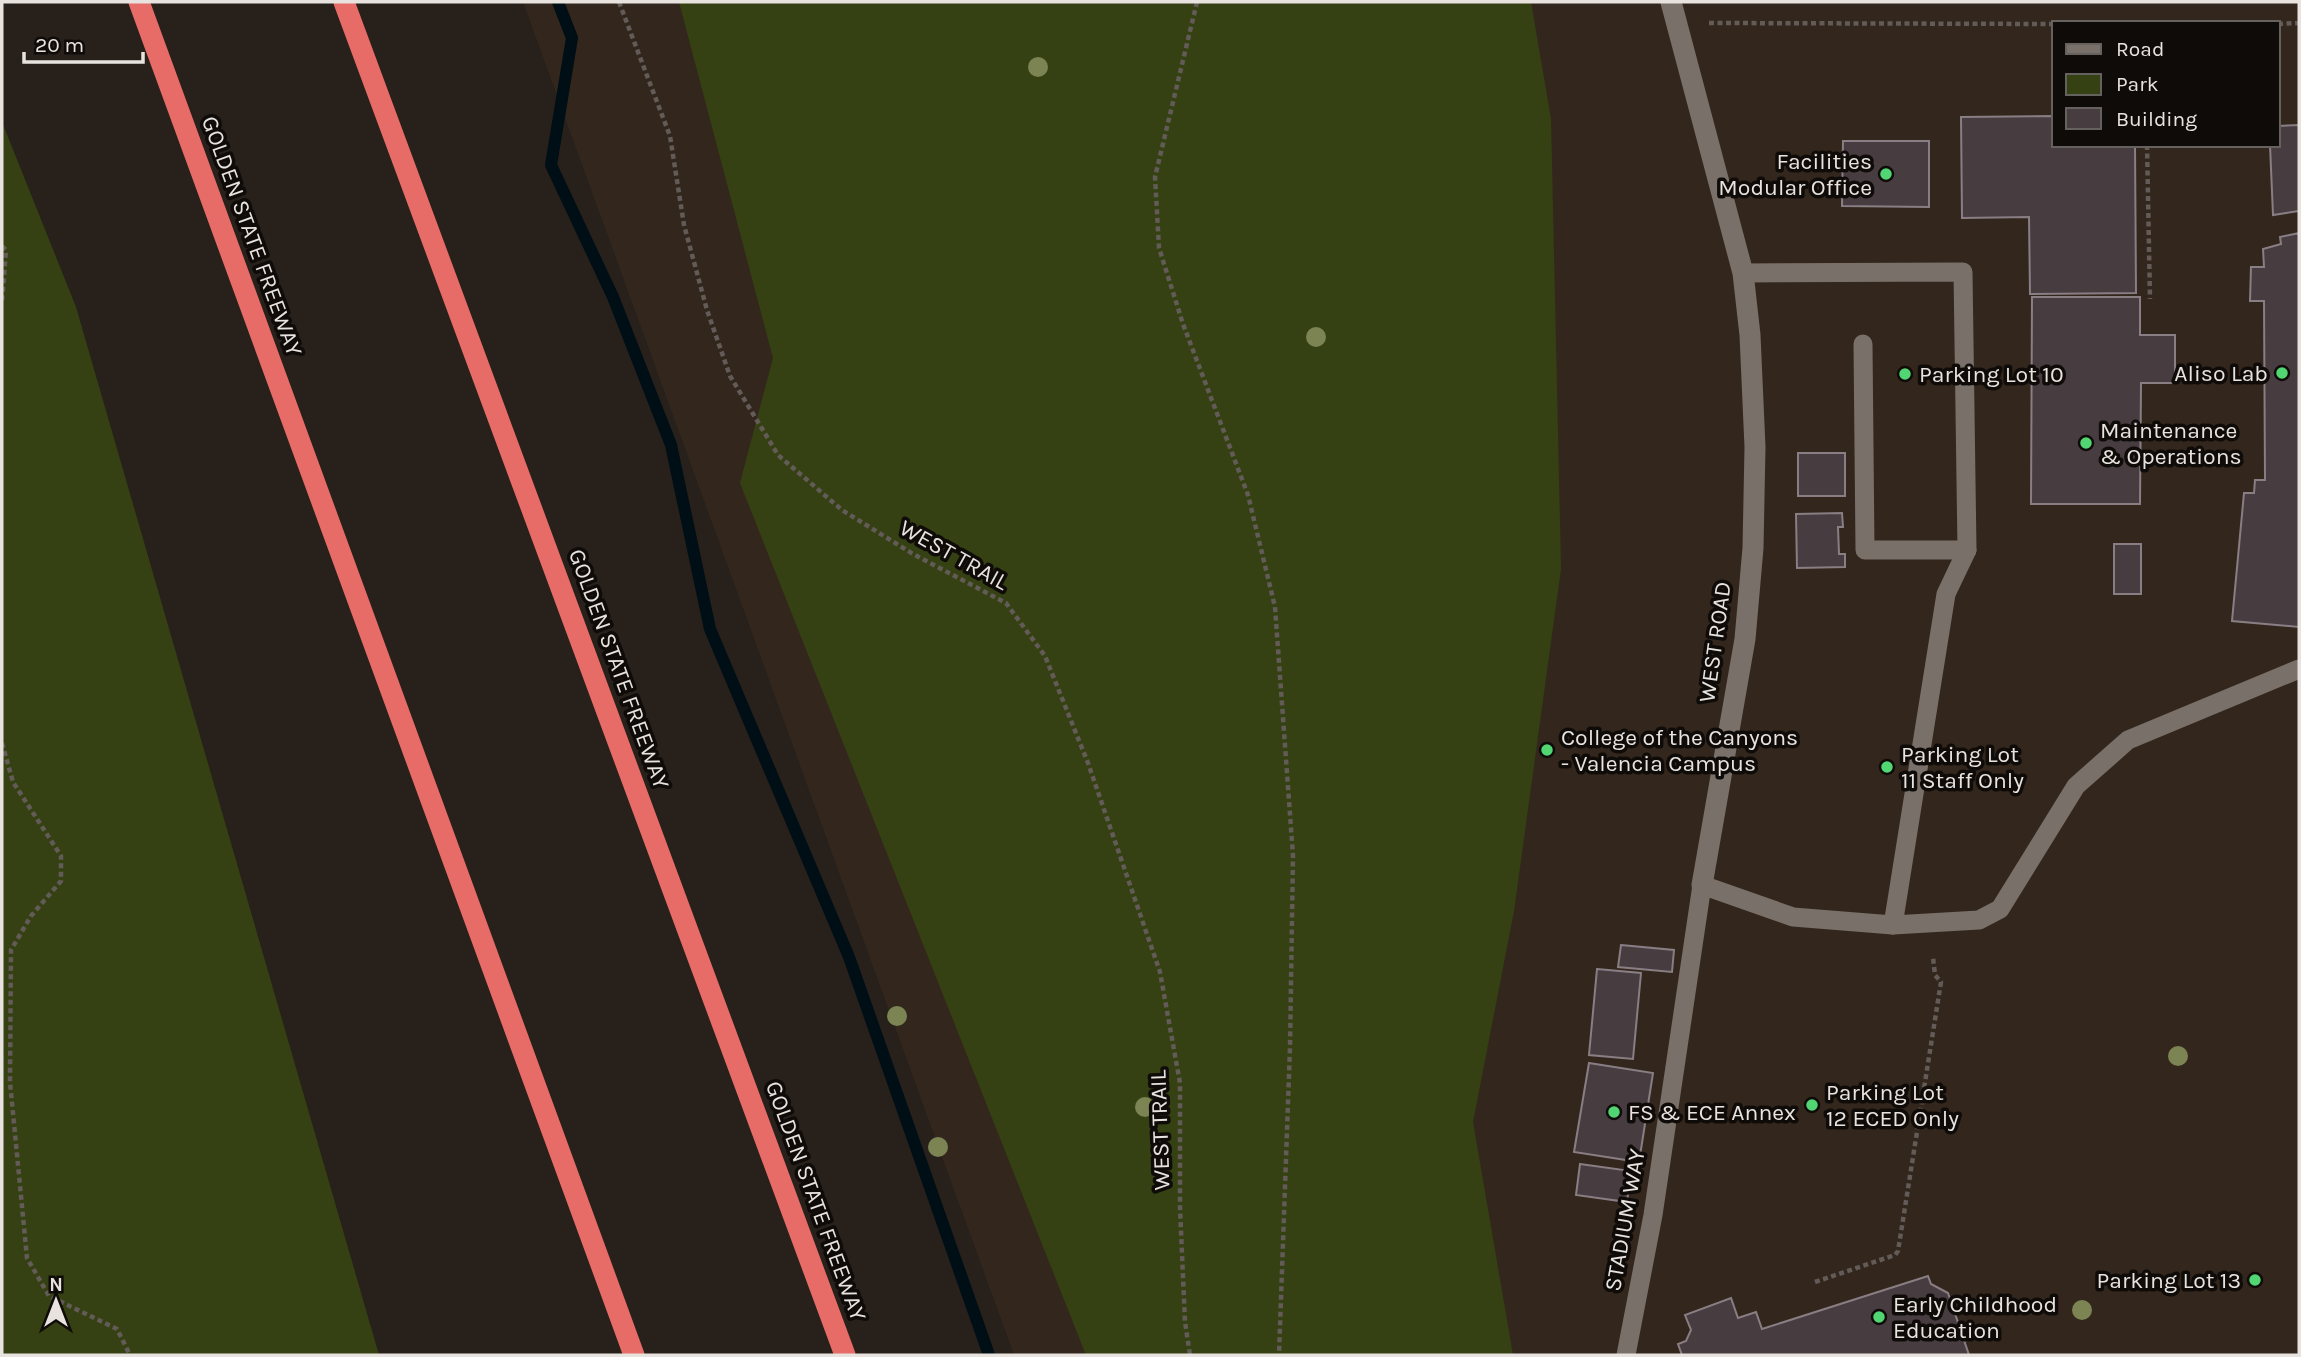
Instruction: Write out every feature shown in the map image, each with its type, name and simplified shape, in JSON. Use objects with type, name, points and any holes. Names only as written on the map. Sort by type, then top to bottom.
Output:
[{"type":"highway","name":"GOLDEN STATE FREEWAY","points":[[139,2],[634,1355]]},
{"type":"highway","name":"GOLDEN STATE FREEWAY","points":[[344,2],[845,1355]]},
{"type":"street","name":"WEST ROAD","points":[[1671,2],[1743,273],[1750,335],[1754,435],[1753,548],[1745,639],[1702,885]]},
{"type":"lane","points":[[1743,273],[1963,272],[1967,550],[1946,594],[1893,925]]},
{"type":"lane","points":[[1863,344],[1865,550],[1967,550]]},
{"type":"lane","points":[[1702,885],[1793,917],[1893,925],[1979,920],[2000,909],[2076,786],[2128,740],[2299,670]]},
{"type":"lane","name":"STADIUM WAY","points":[[1626,1355],[1653,1215],[1702,885]]},
{"type":"path","name":"WEST TRAIL","points":[[619,2],[670,136],[684,225],[730,376],[778,455],[842,510],[914,554],[1006,603],[1045,656],[1088,763],[1160,972],[1180,1083],[1180,1208],[1185,1321],[1190,1355]]},
{"type":"path","points":[[1197,2],[1155,177],[1159,248],[1183,324],[1248,495],[1275,607],[1293,856],[1290,1047],[1279,1355]]},
{"type":"path","points":[[1676,23],[2052,24]]},
{"type":"path","points":[[2280,24],[2299,23]]},
{"type":"path","points":[[2147,147],[2150,299]]},
{"type":"path","points":[[2,246],[6,250],[2,303]]},
{"type":"path","points":[[2,743],[13,782],[61,856],[61,881],[32,916],[11,950],[10,1082],[27,1258],[49,1296],[117,1329],[130,1355]]},
{"type":"path","points":[[1815,1282],[1895,1255],[1898,1251],[1941,982],[1935,975],[1933,957]]},
{"type":"shaded area","name":"College of the Canyons - Valencia Campus","points":[[523,2],[2299,2],[2299,1355],[1014,1355]]},
{"type":"green space","points":[[679,2],[1531,2],[1551,119],[1561,569],[1514,911],[1473,1122],[1513,1355],[1086,1355],[740,483],[773,358]]},
{"type":"green space","points":[[2,122],[76,307],[379,1355],[2,1355]]},
{"type":"building","points":[[2052,116],[2052,147],[2135,147],[2136,293],[2030,294],[2029,217],[1962,218],[1961,117]]},
{"type":"building","points":[[2299,125],[2299,211],[2273,215],[2270,147],[2280,147],[2280,126]]},
{"type":"building","name":"Facilities Modular Office","points":[[1843,141],[1929,141],[1929,207],[1842,206]]},
{"type":"building","name":"Aliso Lab","points":[[2299,233],[2299,627],[2232,621],[2244,493],[2254,493],[2255,480],[2265,480],[2264,301],[2250,301],[2251,267],[2264,267],[2263,249],[2281,244],[2280,237]]},
{"type":"building","name":"Maintenance & Operations","points":[[2032,297],[2140,297],[2140,335],[2175,335],[2175,383],[2141,383],[2140,504],[2031,504]]},
{"type":"building","points":[[1798,453],[1845,453],[1845,496],[1798,496]]},
{"type":"building","points":[[1842,513],[1843,527],[1838,527],[1839,554],[1845,554],[1845,567],[1797,568],[1796,514]]},
{"type":"building","points":[[2114,544],[2141,544],[2141,594],[2114,594]]},
{"type":"building","points":[[1621,945],[1674,950],[1672,972],[1618,967]]},
{"type":"building","name":"FS & ECE Annex","points":[[1597,969],[1641,973],[1633,1059],[1589,1055]]},
{"type":"building","name":"FS & ECE Annex","points":[[1589,1063],[1653,1073],[1639,1162],[1574,1152]]},
{"type":"building","points":[[1580,1164],[1631,1171],[1627,1202],[1576,1195]]},
{"type":"building","name":"Early Childhood Education","points":[[1928,1276],[1931,1284],[1948,1293],[1969,1355],[1682,1355],[1678,1344],[1686,1341],[1691,1330],[1685,1315],[1731,1298],[1738,1318],[1756,1312],[1762,1329]]},
{"type":"waterway","points":[[558,2],[572,38],[551,165],[613,297],[671,445],[710,629],[849,957],[989,1355]]},
{"type":"place","name":"Facilities Modular Office","points":[[1886,174]]},
{"type":"place","name":"Aliso Lab","points":[[2282,373]]},
{"type":"place","name":"Parking Lot 10","points":[[1905,374]]},
{"type":"place","name":"Maintenance & Operations","points":[[2086,443]]},
{"type":"place","name":"College of the Canyons - Valencia Campus","points":[[1547,750]]},
{"type":"place","name":"Parking Lot 11 Staff Only","points":[[1887,767]]},
{"type":"place","name":"Parking Lot 12 ECED Only","points":[[1812,1105]]},
{"type":"place","name":"FS & ECE Annex","points":[[1614,1112]]},
{"type":"place","name":"Parking Lot 13","points":[[2255,1280]]},
{"type":"place","name":"Early Childhood Education","points":[[1879,1317]]}]
